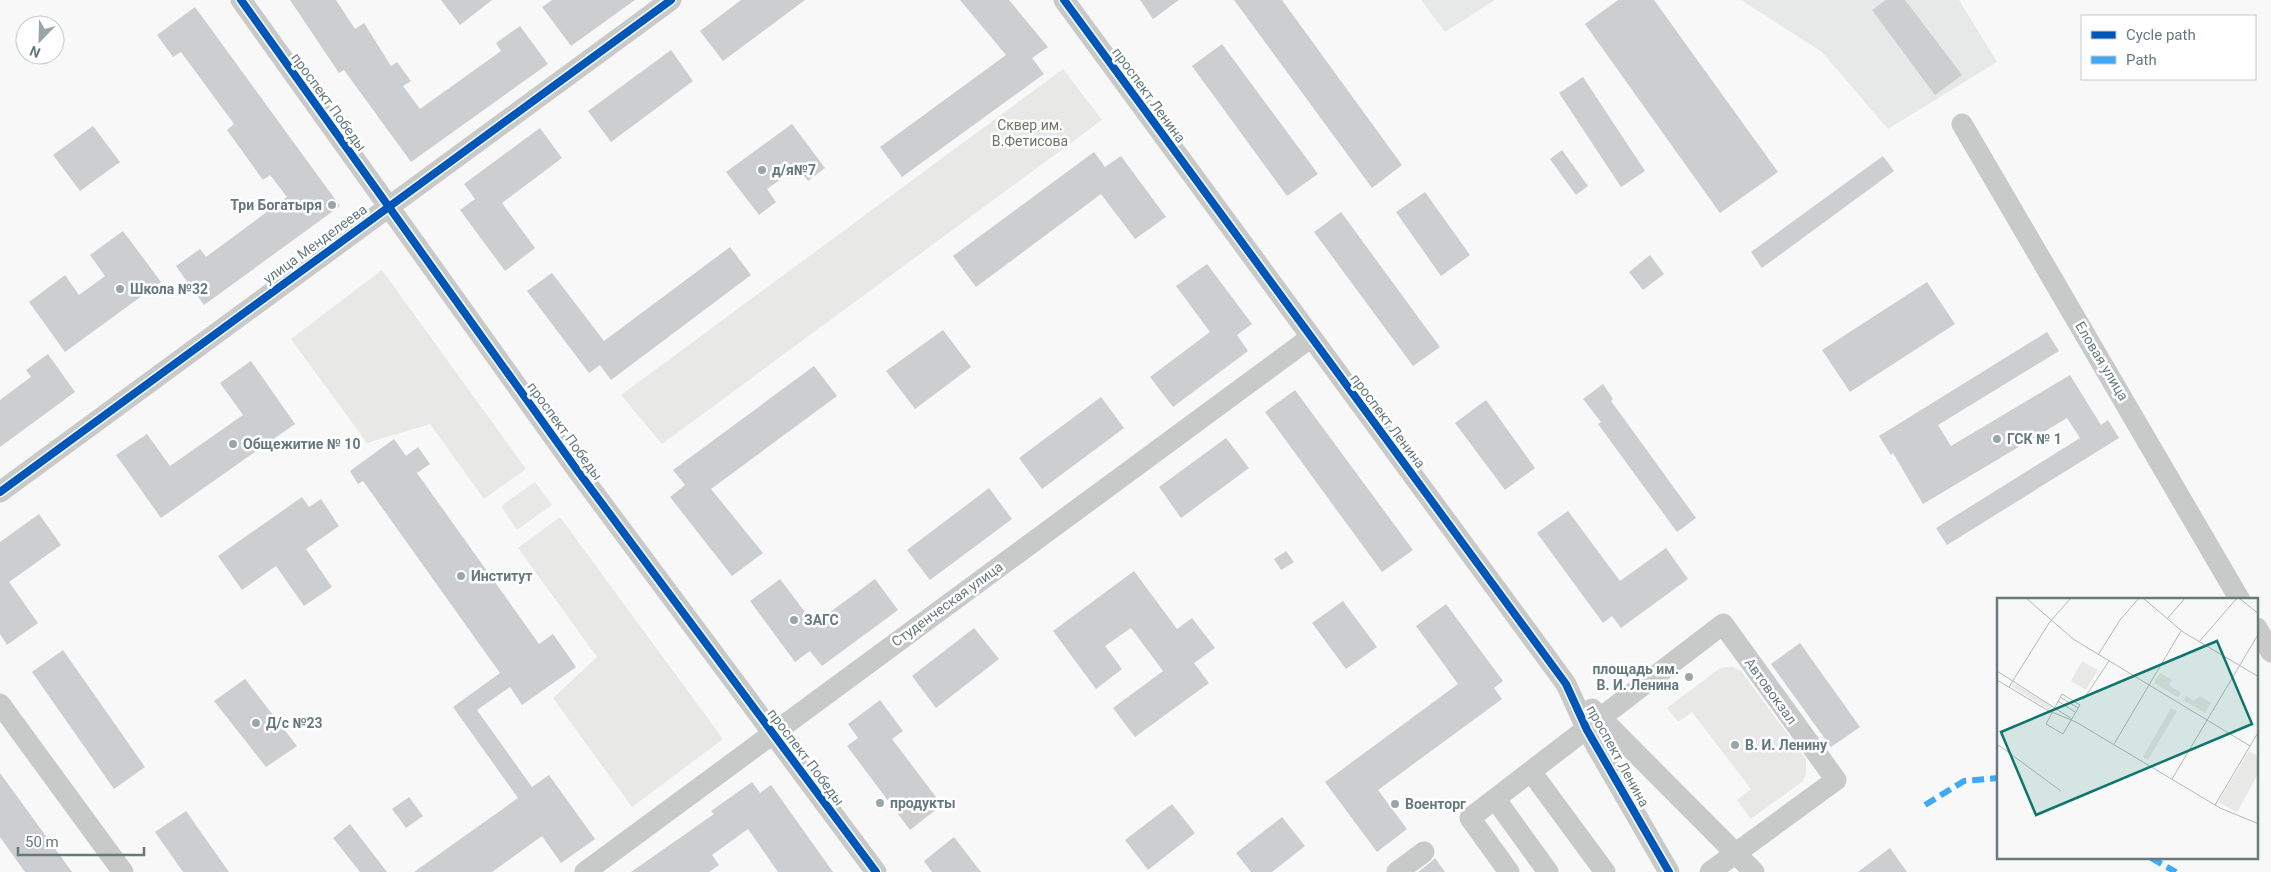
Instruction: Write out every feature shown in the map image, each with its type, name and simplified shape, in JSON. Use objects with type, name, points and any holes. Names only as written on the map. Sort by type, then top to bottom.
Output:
[{"type":"street","name":"проспект Победы","points":[[241,0],[577,470],[876,872]]},
{"type":"street","name":"улица Менделеева","points":[[0,492],[671,0]]},
{"type":"street","name":"проспект Ленина","points":[[1064,0],[1310,338],[1474,556],[1594,724],[1669,872]]},
{"type":"street","name":"Еловая улица","points":[[1962,124],[2239,598]]},
{"type":"street","name":"Студенческая улица","points":[[585,872],[1310,338]]},
{"type":"street","name":"Автовокзал","points":[[1594,724],[1723,624],[1836,780],[1736,854]]},
{"type":"street","points":[[2258,630],[2271,652]]},
{"type":"street","points":[[0,704],[123,872]]},
{"type":"street","name":"проспект Ленина","points":[[1594,724],[1754,872]]},
{"type":"street","points":[[1509,872],[1470,818],[1532,773],[1594,724]]},
{"type":"street","points":[[1532,773],[1605,872]]},
{"type":"street","points":[[1496,800],[1548,872]]},
{"type":"street","points":[[1397,872],[1424,852]]},
{"type":"street","points":[[1710,872],[1736,854]]},
{"type":"shaded area","points":[[1421,0],[1495,0],[1445,32]]},
{"type":"shaded area","points":[[1741,0],[1959,0],[1997,62],[1888,129],[1822,52]]},
{"type":"green space","name":"Сквер им. В.Фетисова","points":[[1063,69],[1102,120],[662,444],[621,395]]},
{"type":"green space","points":[[382,270],[526,469],[484,499],[430,424],[367,443],[291,339]]},
{"type":"green space","points":[[535,482],[552,505],[517,530],[501,506]]},
{"type":"green space","points":[[560,517],[723,739],[632,807],[553,698],[597,657],[518,548]]},
{"type":"green space","points":[[1734,667],[1741,671],[1806,759],[1806,773],[1803,781],[1751,819],[1737,800],[1751,789],[1692,712],[1678,722],[1667,708],[1719,669]]},
{"type":"building","points":[[290,0],[336,0],[355,29],[364,23],[391,66],[397,62],[411,81],[403,86],[420,109],[501,51],[496,43],[520,26],[548,64],[411,162],[344,70],[339,73]]},
{"type":"building","points":[[441,0],[492,0],[460,25]]},
{"type":"building","points":[[552,0],[635,0],[571,46],[542,7]]},
{"type":"building","points":[[741,0],[805,0],[723,61],[700,31]]},
{"type":"building","points":[[960,0],[1009,0],[1048,47],[1032,58],[1044,74],[902,177],[880,147],[1006,55]]},
{"type":"building","points":[[1140,0],[1179,0],[1153,19]]},
{"type":"building","points":[[1234,0],[1282,0],[1402,165],[1372,188]]},
{"type":"building","points":[[1618,0],[1654,0],[1778,172],[1720,213],[1585,24]]},
{"type":"building","points":[[1886,0],[1905,0],[1962,75],[1935,95],[1872,10]]},
{"type":"building","points":[[195,7],[340,206],[204,305],[176,266],[200,249],[206,257],[287,197],[270,175],[263,180],[227,130],[234,124],[181,52],[173,57],[157,35]]},
{"type":"building","points":[[1222,44],[1318,174],[1287,196],[1192,66]]},
{"type":"building","points":[[671,50],[693,81],[611,142],[588,111]]},
{"type":"building","points":[[1583,77],[1645,171],[1621,187],[1559,93]]},
{"type":"building","name":"д/я№7","points":[[792,124],[825,168],[808,181],[798,167],[767,189],[776,202],[759,215],[726,172]]},
{"type":"building","points":[[93,126],[120,162],[80,191],[53,155]]},
{"type":"building","points":[[540,128],[562,158],[502,203],[535,248],[505,271],[460,210],[475,199],[464,184]]},
{"type":"building","points":[[1562,150],[1588,186],[1576,195],[1550,159]]},
{"type":"building","points":[[1094,152],[1105,167],[1121,156],[1166,217],[1135,239],[1101,194],[976,287],[953,256]]},
{"type":"building","points":[[1883,156],[1894,171],[1762,268],[1751,252]]},
{"type":"building","points":[[1425,192],[1470,255],[1441,276],[1396,212]]},
{"type":"building","points":[[1341,212],[1440,347],[1413,366],[1314,232]]},
{"type":"building","name":"Школа №32","points":[[123,231],[161,282],[65,352],[29,302],[65,275],[79,295],[105,276],[90,255]]},
{"type":"building","points":[[730,247],[751,275],[611,380],[600,365],[589,373],[527,291],[552,273],[604,341]]},
{"type":"building","points":[[1650,255],[1664,274],[1643,290],[1629,272]]},
{"type":"building","points":[[1207,264],[1252,324],[1237,335],[1248,351],[1173,407],[1150,377],[1210,332],[1176,286]]},
{"type":"building","points":[[1927,282],[1955,324],[1850,392],[1822,350]]},
{"type":"building","points":[[943,330],[971,367],[915,409],[886,371]]},
{"type":"building","points":[[2047,332],[2059,351],[1938,425],[1951,446],[2070,375],[2101,425],[2108,420],[2119,438],[1947,545],[1936,528],[2080,438],[2067,418],[1923,504],[1893,453],[1891,455],[1879,436]]},
{"type":"building","points":[[48,354],[75,392],[0,447],[0,400],[31,377],[26,370]]},
{"type":"building","name":"Общежитие № 10","points":[[251,361],[295,424],[161,518],[116,455],[147,434],[170,466],[243,415],[220,383]]},
{"type":"building","points":[[814,366],[837,396],[711,489],[763,553],[732,576],[670,497],[685,485],[673,470]]},
{"type":"building","points":[[1603,384],[1613,399],[1611,401],[1696,518],[1677,532],[1598,424],[1601,422],[1583,399]]},
{"type":"building","points":[[1295,390],[1413,550],[1382,572],[1265,412]]},
{"type":"building","points":[[1101,397],[1124,428],[1042,489],[1019,458]]},
{"type":"building","points":[[1486,400],[1535,468],[1505,490],[1455,423]]},
{"type":"building","points":[[1226,438],[1249,468],[1181,518],[1159,487]]},
{"type":"building","name":"Институт","points":[[394,439],[406,456],[418,447],[430,464],[417,473],[539,644],[553,634],[576,667],[522,705],[510,687],[477,710],[532,787],[549,775],[595,839],[561,863],[542,836],[492,872],[414,872],[518,798],[453,707],[500,673],[363,481],[358,484],[350,471]]},
{"type":"building","points":[[989,488],[1012,519],[930,580],[907,550]]},
{"type":"building","points":[[302,497],[309,507],[321,499],[339,526],[306,549],[332,587],[304,606],[276,566],[242,590],[218,556]]},
{"type":"building","points":[[1568,511],[1620,581],[1666,548],[1688,579],[1621,628],[1612,616],[1603,623],[1537,533]]},
{"type":"building","points":[[39,514],[61,545],[9,582],[38,623],[7,645],[0,634],[0,542]]},
{"type":"building","points":[[1286,551],[1294,562],[1281,570],[1274,559]]},
{"type":"building","points":[[1134,571],[1177,629],[1192,618],[1215,648],[1194,663],[1209,683],[1135,737],[1113,708],[1163,671],[1131,628],[1105,646],[1122,669],[1096,689],[1053,631]]},
{"type":"building","points":[[780,579],[814,624],[875,579],[898,610],[822,666],[810,651],[795,662],[750,601]]},
{"type":"building","points":[[1343,601],[1377,647],[1346,669],[1312,623]]},
{"type":"building","points":[[1446,604],[1503,681],[1494,688],[1502,699],[1378,790],[1407,829],[1377,852],[1325,782],[1458,684],[1416,626]]},
{"type":"building","points":[[974,628],[999,659],[936,708],[912,676]]},
{"type":"building","points":[[1800,643],[1860,727],[1831,747],[1771,664]]},
{"type":"building","points":[[63,650],[145,767],[114,789],[32,672]]},
{"type":"building","name":"Д/с №23","points":[[245,679],[297,746],[266,767],[214,701]]},
{"type":"building","points":[[880,700],[903,731],[892,739],[942,805],[910,830],[847,746],[858,738],[848,724]]},
{"type":"building","points":[[0,773],[72,872],[25,872],[0,837]]},
{"type":"building","points":[[752,782],[760,793],[771,785],[833,872],[778,872],[748,829],[712,855],[719,865],[709,872],[631,872],[714,814],[711,811]]},
{"type":"building","points":[[409,797],[423,816],[406,828],[392,809]]},
{"type":"building","points":[[1172,804],[1195,833],[1148,870],[1125,840]]},
{"type":"building","points":[[186,811],[229,872],[183,872],[155,832]]},
{"type":"building","points":[[1282,817],[1305,846],[1272,872],[1251,872],[1236,853]]},
{"type":"building","points":[[350,824],[387,872],[360,872],[333,838]]},
{"type":"building","points":[[954,837],[981,872],[932,872],[924,861]]},
{"type":"building","points":[[1890,848],[1907,872],[1858,872]]},
{"type":"building","points":[[1435,858],[1445,872],[1418,872],[1431,862]]},
{"type":"marked path","points":[[1925,805],[1964,781],[1997,778]]},
{"type":"marked path","points":[[2155,860],[2176,872]]},
{"type":"cycle path","points":[[241,0],[577,470],[876,872]]},
{"type":"cycle path","points":[[0,492],[671,0]]},
{"type":"cycle path","points":[[1064,0],[1566,684],[1587,730],[1669,872]]},
{"type":"place","name":"д/я№7","points":[[762,170]]},
{"type":"place","name":"Три Богатыря","points":[[332,205]]},
{"type":"place","name":"Школа №32","points":[[120,289]]},
{"type":"place","name":"ГСК № 1","points":[[1997,439]]},
{"type":"place","name":"Общежитие № 10","points":[[233,444]]},
{"type":"place","name":"Институт","points":[[461,576]]},
{"type":"place","name":"ЗАГС","points":[[794,620]]},
{"type":"place","name":"площадь им. В. И. Ленина","points":[[1689,677]]},
{"type":"place","name":"Д/с №23","points":[[256,723]]},
{"type":"place","name":"В. И. Ленину","points":[[1735,745]]},
{"type":"place","name":"продукты","points":[[880,803]]},
{"type":"place","name":"Военторг","points":[[1395,804]]}]
